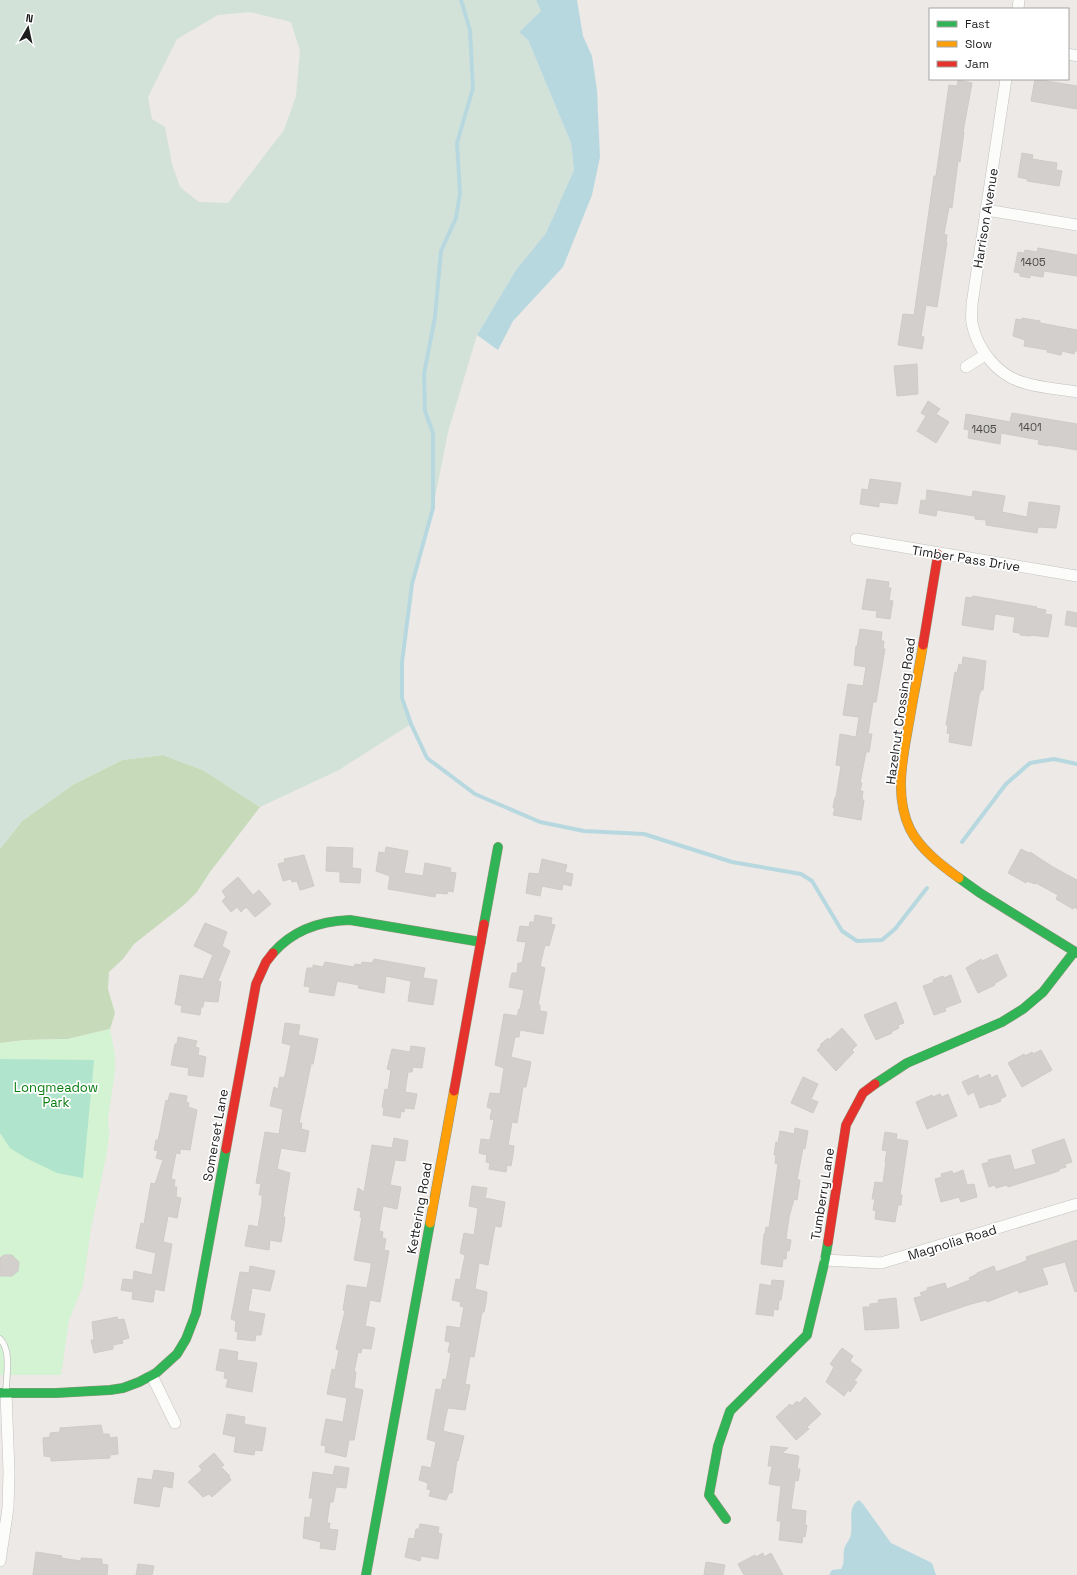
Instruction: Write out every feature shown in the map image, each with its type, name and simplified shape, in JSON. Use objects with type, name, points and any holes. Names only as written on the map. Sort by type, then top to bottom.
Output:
[{"type":"street","name":"Harrison Avenue","points":[[1006,80],[972,304],[972,323],[977,339],[985,355],[1000,371],[1024,383],[1077,392]]},
{"type":"street","points":[[986,210],[1077,225]]},
{"type":"street","points":[[966,367],[985,355]]},
{"type":"street","name":"Timber Pass Drive","points":[[856,540],[1077,576]]},
{"type":"street","name":"Hazelnut Crossing Road","points":[[938,554],[902,767],[902,802],[910,828],[920,843],[937,862],[958,878],[1076,953]]},
{"type":"street","name":"Kettering Road","points":[[366,1575],[498,846]]},
{"type":"street","name":"Somerset Lane","points":[[3,1393],[67,1393],[123,1388],[152,1376],[182,1347],[192,1326],[196,1313],[256,984],[266,963],[277,948],[301,930],[323,921],[338,919],[481,942]]},
{"type":"street","name":"Tumberry Lane","points":[[726,1519],[709,1495],[718,1446],[730,1411],[807,1334],[825,1260],[846,1125],[863,1094],[889,1074],[907,1063],[1002,1022],[1023,1009],[1043,992],[1076,953]]},
{"type":"street","name":"Magnolia Road","points":[[825,1260],[882,1263],[1077,1204]]},
{"type":"street","points":[[152,1376],[175,1423]]},
{"type":"street","points":[[0,1561],[8,1508],[9,1472],[3,1393]]},
{"type":"lane","points":[[0,1339],[4,1343],[7,1358],[3,1393]]},
{"type":"green space","points":[[163,755],[203,770],[260,807],[210,872],[197,892],[185,904],[134,944],[123,959],[109,972],[108,989],[115,1013],[110,1029],[68,1039],[26,1040],[0,1043],[0,849],[22,821],[74,784],[122,760]]},
{"type":"green space","name":"Longmeadow Park","points":[[110,1029],[115,1055],[115,1071],[108,1118],[109,1136],[91,1228],[83,1285],[69,1320],[61,1375],[0,1375],[0,1043],[26,1040],[68,1039]]},
{"type":"green space","points":[[0,1059],[94,1060],[83,1178],[57,1173],[26,1158],[10,1148],[0,1133]]},
{"type":"shaded area","points":[[0,0],[536,0],[541,11],[519,32],[528,40],[571,143],[574,170],[546,233],[516,270],[477,335],[448,432],[433,508],[412,584],[402,662],[402,698],[411,724],[339,770],[260,807],[203,770],[163,755],[122,760],[74,784],[22,821],[0,849]],"holes":[[[250,12],[291,22],[300,51],[296,96],[284,130],[228,203],[199,202],[180,187],[172,164],[165,127],[152,119],[148,97],[177,39],[218,15]]]},
{"type":"water","points":[[536,0],[577,0],[583,36],[592,56],[597,90],[600,157],[592,195],[563,267],[513,321],[498,350],[477,335],[516,270],[546,233],[574,170],[571,143],[528,40],[519,32],[541,11]]},
{"type":"water","points":[[859,1500],[891,1543],[932,1563],[936,1575],[829,1575],[832,1570],[841,1569],[842,1567],[845,1548],[851,1535],[851,1515],[853,1507]]},
{"type":"building","points":[[958,80],[972,83],[963,132],[960,162],[958,161],[952,208],[949,207],[944,234],[947,235],[947,242],[937,307],[926,305],[921,336],[924,337],[922,349],[898,345],[903,314],[914,315],[949,85],[957,86]]},
{"type":"building","points":[[1035,80],[1077,86],[1077,109],[1031,101]]},
{"type":"building","points":[[1022,153],[1033,155],[1032,159],[1057,163],[1056,170],[1062,171],[1059,186],[1027,181],[1027,179],[1018,177]]},
{"type":"building","points":[[1038,248],[1077,255],[1077,276],[1044,271],[1043,277],[1030,275],[1030,278],[1020,276],[1020,273],[1014,272],[1018,252],[1024,253],[1025,250],[1037,252]]},
{"type":"building","points":[[1022,318],[1077,330],[1077,351],[1075,351],[1074,354],[1062,351],[1061,355],[1047,352],[1048,350],[1024,346],[1025,340],[1013,336],[1016,319],[1022,320]]},
{"type":"building","points":[[917,364],[918,394],[897,396],[894,366]]},
{"type":"building","points":[[928,401],[940,409],[936,414],[949,422],[936,443],[917,431],[926,416],[921,413]]},
{"type":"building","points":[[1012,413],[1077,424],[1077,450],[1038,444],[1039,440],[1001,433],[1000,444],[968,438],[969,430],[964,429],[966,414],[1010,422]]},
{"type":"building","points":[[870,479],[901,483],[897,504],[879,502],[879,507],[860,504],[862,489],[868,490]]},
{"type":"building","points":[[927,490],[972,497],[973,491],[1005,496],[1002,512],[1027,517],[1029,502],[1060,506],[1056,528],[1038,527],[1037,533],[986,525],[986,520],[975,519],[975,516],[937,510],[936,516],[919,513],[921,500],[926,501]]},
{"type":"building","points":[[867,579],[889,582],[888,588],[891,588],[889,600],[893,601],[890,619],[876,617],[877,611],[862,609]]},
{"type":"building","points":[[973,596],[1037,607],[1036,608],[1046,610],[1045,614],[1052,615],[1048,637],[1020,635],[1020,633],[1013,632],[1015,617],[995,614],[993,630],[962,625],[966,597],[972,598]]},
{"type":"building","points":[[1067,611],[1077,613],[1077,627],[1065,625]]},
{"type":"building","points":[[860,629],[882,632],[881,641],[884,641],[883,649],[885,649],[876,702],[873,702],[868,734],[872,734],[869,752],[866,752],[860,783],[862,783],[860,791],[863,791],[862,800],[864,800],[861,820],[833,815],[841,766],[836,765],[840,734],[856,737],[859,717],[843,715],[848,684],[863,686],[866,667],[854,665]]},
{"type":"building","points":[[963,657],[986,661],[983,690],[981,690],[979,696],[971,746],[949,742],[950,734],[947,733],[948,726],[946,725],[955,672],[957,673],[959,664],[962,665]]},
{"type":"building","points":[[327,847],[353,848],[352,868],[361,869],[360,883],[340,882],[340,872],[326,871]]},
{"type":"building","points":[[386,847],[408,851],[404,873],[423,876],[425,863],[451,868],[450,872],[456,873],[453,892],[448,891],[447,894],[436,893],[435,897],[388,889],[390,876],[376,871],[379,852],[385,853]]},
{"type":"building","points":[[1021,849],[1029,853],[1030,852],[1077,880],[1077,909],[1074,907],[1073,909],[1056,899],[1058,895],[1036,883],[1027,881],[1026,883],[1008,873]]},
{"type":"building","points":[[304,855],[314,886],[300,890],[297,881],[292,882],[291,879],[283,881],[278,864],[285,862],[284,859]]},
{"type":"building","points":[[542,859],[567,865],[565,872],[573,874],[571,886],[563,884],[562,890],[542,886],[540,896],[526,893],[529,873],[539,874]]},
{"type":"building","points":[[238,877],[253,895],[259,890],[271,904],[255,917],[246,907],[241,912],[237,907],[231,912],[222,901],[226,897],[222,891]]},
{"type":"building","points":[[535,915],[552,918],[551,924],[555,925],[549,946],[545,945],[540,966],[545,968],[538,1005],[540,1005],[540,1011],[547,1012],[543,1034],[520,1030],[519,1037],[515,1037],[511,1057],[531,1062],[526,1087],[523,1087],[517,1123],[512,1122],[508,1145],[514,1146],[513,1155],[511,1166],[507,1165],[506,1172],[489,1169],[490,1163],[486,1162],[487,1155],[479,1153],[481,1139],[490,1140],[494,1120],[490,1119],[492,1109],[487,1107],[490,1093],[500,1094],[504,1068],[495,1065],[504,1014],[517,1016],[524,990],[509,987],[512,973],[517,973],[518,963],[522,963],[526,942],[517,941],[520,926],[529,927],[530,922],[534,922]]},
{"type":"building","points":[[205,923],[227,932],[222,946],[230,951],[218,981],[221,982],[218,1002],[204,1001],[203,1007],[201,1007],[200,1015],[181,1012],[182,1006],[175,1004],[180,975],[203,979],[213,955],[194,946]]},
{"type":"building","points":[[997,954],[1007,976],[994,984],[995,985],[978,993],[966,968],[981,959],[982,961]]},
{"type":"building","points":[[374,959],[425,968],[423,978],[437,980],[433,1005],[408,1001],[411,981],[386,976],[384,993],[358,988],[359,985],[337,981],[334,996],[309,992],[310,987],[304,986],[307,968],[313,968],[313,965],[323,967],[325,962],[354,967],[355,964],[361,965],[362,962],[372,963]]},
{"type":"building","points":[[951,975],[961,1002],[945,1008],[946,1011],[934,1015],[923,986],[934,982],[933,980],[943,976],[944,978]]},
{"type":"building","points":[[896,1002],[904,1023],[898,1025],[899,1028],[891,1032],[892,1033],[876,1040],[864,1015]]},
{"type":"building","points":[[285,1023],[300,1025],[298,1035],[318,1039],[313,1064],[311,1064],[299,1123],[302,1123],[301,1129],[309,1131],[305,1152],[281,1148],[277,1169],[290,1173],[283,1217],[285,1217],[284,1226],[281,1242],[270,1240],[269,1250],[245,1246],[249,1225],[258,1227],[262,1195],[259,1195],[261,1184],[256,1183],[265,1132],[279,1134],[283,1109],[270,1106],[274,1087],[278,1089],[280,1077],[284,1078],[291,1045],[282,1043]]},
{"type":"building","points":[[842,1028],[857,1045],[852,1050],[854,1052],[836,1071],[817,1050],[821,1046],[820,1045],[828,1038],[829,1040]]},
{"type":"building","points":[[178,1037],[197,1041],[195,1047],[199,1048],[198,1055],[206,1057],[203,1077],[188,1075],[189,1068],[171,1065],[175,1044],[177,1044]]},
{"type":"building","points":[[411,1046],[425,1048],[422,1068],[413,1067],[412,1072],[408,1072],[405,1092],[417,1094],[414,1109],[405,1108],[404,1112],[401,1111],[400,1118],[383,1115],[384,1108],[382,1107],[385,1089],[388,1090],[391,1070],[387,1069],[392,1049],[410,1052]]},
{"type":"building","points":[[1041,1050],[1052,1070],[1022,1087],[1008,1063],[1024,1054],[1025,1056],[1032,1052],[1033,1054]]},
{"type":"building","points":[[990,1074],[991,1078],[997,1075],[1006,1096],[1000,1099],[1001,1101],[980,1108],[974,1092],[968,1095],[962,1082],[978,1075],[979,1079]]},
{"type":"building","points":[[803,1077],[818,1084],[811,1099],[818,1102],[813,1113],[791,1103]]},
{"type":"building","points":[[170,1093],[187,1096],[186,1102],[189,1103],[188,1107],[197,1110],[190,1150],[180,1149],[180,1154],[176,1153],[171,1179],[175,1180],[174,1187],[177,1187],[176,1197],[181,1198],[177,1218],[168,1216],[163,1242],[172,1244],[164,1291],[155,1289],[153,1302],[150,1302],[132,1299],[133,1292],[121,1290],[123,1279],[133,1280],[134,1271],[152,1275],[156,1253],[136,1248],[141,1223],[144,1224],[151,1183],[155,1184],[163,1160],[156,1158],[158,1151],[154,1150],[156,1140],[158,1140],[166,1100],[168,1101]]},
{"type":"building","points":[[940,1094],[942,1097],[948,1094],[957,1116],[927,1129],[916,1102],[932,1095],[933,1097]]},
{"type":"building","points":[[795,1128],[808,1131],[797,1180],[800,1180],[797,1200],[794,1199],[789,1217],[786,1239],[791,1240],[789,1251],[787,1250],[786,1259],[783,1259],[782,1267],[761,1264],[764,1234],[766,1227],[769,1228],[778,1164],[775,1163],[776,1155],[774,1155],[776,1142],[778,1143],[780,1131],[794,1134]]},
{"type":"building","points":[[885,1132],[897,1134],[896,1139],[908,1141],[900,1195],[902,1195],[901,1205],[898,1205],[895,1222],[875,1219],[876,1211],[873,1210],[875,1199],[872,1199],[875,1182],[883,1183],[887,1151],[882,1150]]},
{"type":"building","points":[[394,1138],[408,1141],[405,1161],[395,1160],[390,1185],[401,1187],[397,1209],[383,1206],[379,1231],[383,1232],[382,1238],[386,1239],[384,1250],[389,1251],[380,1302],[370,1300],[365,1326],[375,1328],[371,1349],[362,1348],[361,1353],[358,1352],[354,1372],[356,1372],[354,1388],[363,1390],[354,1440],[349,1440],[346,1457],[325,1452],[326,1446],[321,1445],[326,1419],[343,1422],[347,1398],[327,1394],[332,1369],[335,1370],[339,1350],[336,1349],[345,1311],[343,1310],[347,1285],[367,1288],[371,1267],[371,1263],[354,1260],[362,1217],[360,1217],[361,1211],[354,1210],[358,1188],[364,1192],[372,1145],[392,1148]]},
{"type":"building","points":[[1064,1139],[1072,1162],[1065,1164],[1066,1167],[1059,1169],[1059,1171],[1008,1187],[1007,1185],[996,1188],[995,1185],[989,1187],[982,1164],[989,1162],[988,1160],[1010,1155],[1014,1170],[1036,1164],[1032,1150]]},
{"type":"building","points":[[963,1170],[967,1185],[974,1184],[977,1197],[961,1202],[959,1197],[941,1202],[935,1179],[942,1177],[941,1174],[952,1171],[953,1174]]},
{"type":"building","points":[[472,1186],[487,1188],[485,1198],[505,1202],[501,1227],[495,1226],[488,1265],[479,1263],[475,1289],[487,1292],[474,1357],[470,1356],[465,1384],[470,1385],[465,1410],[448,1408],[443,1431],[464,1436],[458,1461],[457,1460],[452,1493],[449,1493],[446,1500],[429,1496],[431,1490],[427,1489],[428,1483],[419,1480],[422,1466],[431,1468],[436,1442],[427,1439],[436,1389],[441,1390],[443,1379],[446,1380],[449,1365],[451,1353],[448,1352],[450,1342],[445,1341],[447,1326],[460,1328],[464,1307],[460,1306],[461,1302],[452,1300],[456,1279],[460,1280],[465,1255],[460,1253],[464,1233],[474,1235],[478,1208],[469,1206]]},
{"type":"building","points":[[1077,1240],[1077,1291],[1075,1292],[1065,1262],[1042,1268],[1048,1284],[1019,1293],[1018,1290],[987,1302],[987,1300],[971,1304],[921,1321],[914,1298],[922,1296],[920,1293],[928,1290],[927,1288],[945,1283],[947,1289],[970,1280],[969,1278],[977,1273],[994,1266],[996,1272],[1027,1260],[1026,1257]]},
{"type":"building","points":[[4,1255],[12,1255],[19,1262],[18,1271],[12,1276],[0,1276],[0,1258]]},
{"type":"building","points":[[250,1266],[275,1271],[270,1291],[252,1288],[248,1311],[265,1314],[261,1335],[256,1335],[255,1341],[237,1339],[238,1332],[235,1331],[236,1321],[231,1319],[240,1272],[249,1273]]},
{"type":"building","points":[[772,1280],[784,1281],[778,1310],[774,1309],[773,1316],[756,1314],[760,1284],[771,1286]]},
{"type":"building","points":[[896,1298],[899,1328],[865,1330],[863,1307],[870,1307],[870,1304],[879,1303],[878,1300]]},
{"type":"building","points":[[117,1317],[118,1320],[124,1319],[129,1338],[122,1340],[123,1343],[113,1345],[113,1349],[94,1353],[91,1340],[94,1340],[92,1322]]},
{"type":"building","points":[[842,1348],[853,1356],[850,1361],[862,1370],[854,1381],[857,1382],[850,1392],[848,1390],[844,1396],[826,1382],[834,1367],[830,1364]]},
{"type":"building","points":[[220,1349],[238,1352],[237,1360],[257,1363],[252,1392],[226,1387],[228,1379],[224,1378],[225,1372],[216,1370]]},
{"type":"building","points":[[805,1397],[821,1414],[807,1427],[809,1429],[796,1440],[776,1417],[790,1404],[792,1406],[797,1401],[799,1403]]},
{"type":"building","points":[[227,1414],[245,1417],[244,1424],[266,1428],[262,1451],[255,1450],[254,1455],[234,1452],[236,1437],[223,1434]]},
{"type":"building","points":[[101,1425],[103,1434],[109,1434],[110,1438],[117,1437],[118,1454],[110,1455],[110,1458],[51,1461],[51,1457],[44,1456],[43,1438],[50,1437],[50,1433],[60,1432],[60,1428]]},
{"type":"building","points":[[771,1446],[788,1448],[782,1453],[799,1456],[797,1469],[800,1469],[798,1481],[795,1480],[791,1509],[806,1511],[805,1525],[807,1525],[805,1537],[803,1536],[802,1543],[779,1540],[781,1521],[777,1521],[781,1486],[769,1484],[772,1466],[768,1466]]},
{"type":"building","points":[[214,1453],[224,1465],[221,1467],[230,1476],[229,1477],[231,1480],[212,1497],[209,1494],[203,1497],[188,1482],[202,1470],[199,1466]]},
{"type":"building","points":[[335,1466],[349,1468],[346,1488],[336,1487],[333,1502],[330,1502],[327,1523],[330,1523],[329,1529],[338,1530],[335,1550],[320,1548],[321,1542],[303,1538],[305,1517],[310,1518],[313,1498],[309,1498],[313,1472],[333,1475]]},
{"type":"building","points":[[154,1470],[174,1473],[172,1488],[163,1486],[159,1507],[134,1503],[138,1478],[152,1480]]},
{"type":"building","points":[[420,1524],[439,1527],[438,1533],[442,1534],[438,1559],[421,1556],[420,1561],[405,1557],[409,1538],[414,1539],[416,1529],[419,1529]]},
{"type":"building","points":[[36,1552],[81,1561],[81,1558],[102,1559],[102,1564],[108,1565],[107,1575],[33,1575]]},
{"type":"building","points":[[763,1553],[764,1557],[771,1553],[783,1575],[744,1575],[738,1564],[755,1555],[756,1557]]},
{"type":"building","points":[[706,1562],[725,1565],[723,1575],[704,1575]]},
{"type":"building","points":[[138,1564],[154,1566],[152,1575],[136,1575]]},
{"type":"waterway","points":[[461,0],[470,30],[473,88],[457,143],[460,193],[456,218],[441,251],[435,317],[424,374],[425,411],[433,433],[433,508],[412,584],[402,662],[402,698],[411,724],[427,758],[475,794],[540,822],[584,831],[644,834],[732,862],[801,874],[812,881],[842,931],[857,941],[882,940],[895,929],[927,888]]},
{"type":"waterway","points":[[962,842],[1006,784],[1030,763],[1054,759],[1077,764]]},
{"type":"traffic: fast","points":[[484,924],[498,847]]},
{"type":"traffic: fast","points":[[959,878],[980,893],[1077,953]]},
{"type":"traffic: fast","points":[[273,953],[289,938],[308,928],[328,922],[350,920],[481,942]]},
{"type":"traffic: fast","points":[[875,1084],[907,1063],[1002,1022],[1023,1009],[1043,992],[1074,952]]},
{"type":"traffic: fast","points":[[0,1393],[56,1393],[123,1388],[156,1373],[177,1354],[186,1339],[196,1313],[226,1149]]},
{"type":"traffic: fast","points":[[366,1575],[430,1223]]},
{"type":"traffic: fast","points":[[726,1519],[709,1495],[718,1446],[730,1411],[807,1335],[828,1242]]},
{"type":"traffic: slow","points":[[923,645],[901,773],[902,802],[910,829],[919,843],[938,862],[959,878]]},
{"type":"traffic: slow","points":[[430,1223],[454,1091]]},
{"type":"traffic: jam","points":[[923,645],[938,554]]},
{"type":"traffic: jam","points":[[454,1091],[484,924]]},
{"type":"traffic: jam","points":[[226,1149],[256,984],[266,962],[273,953]]},
{"type":"traffic: jam","points":[[828,1242],[846,1125],[863,1093],[875,1084]]}]
